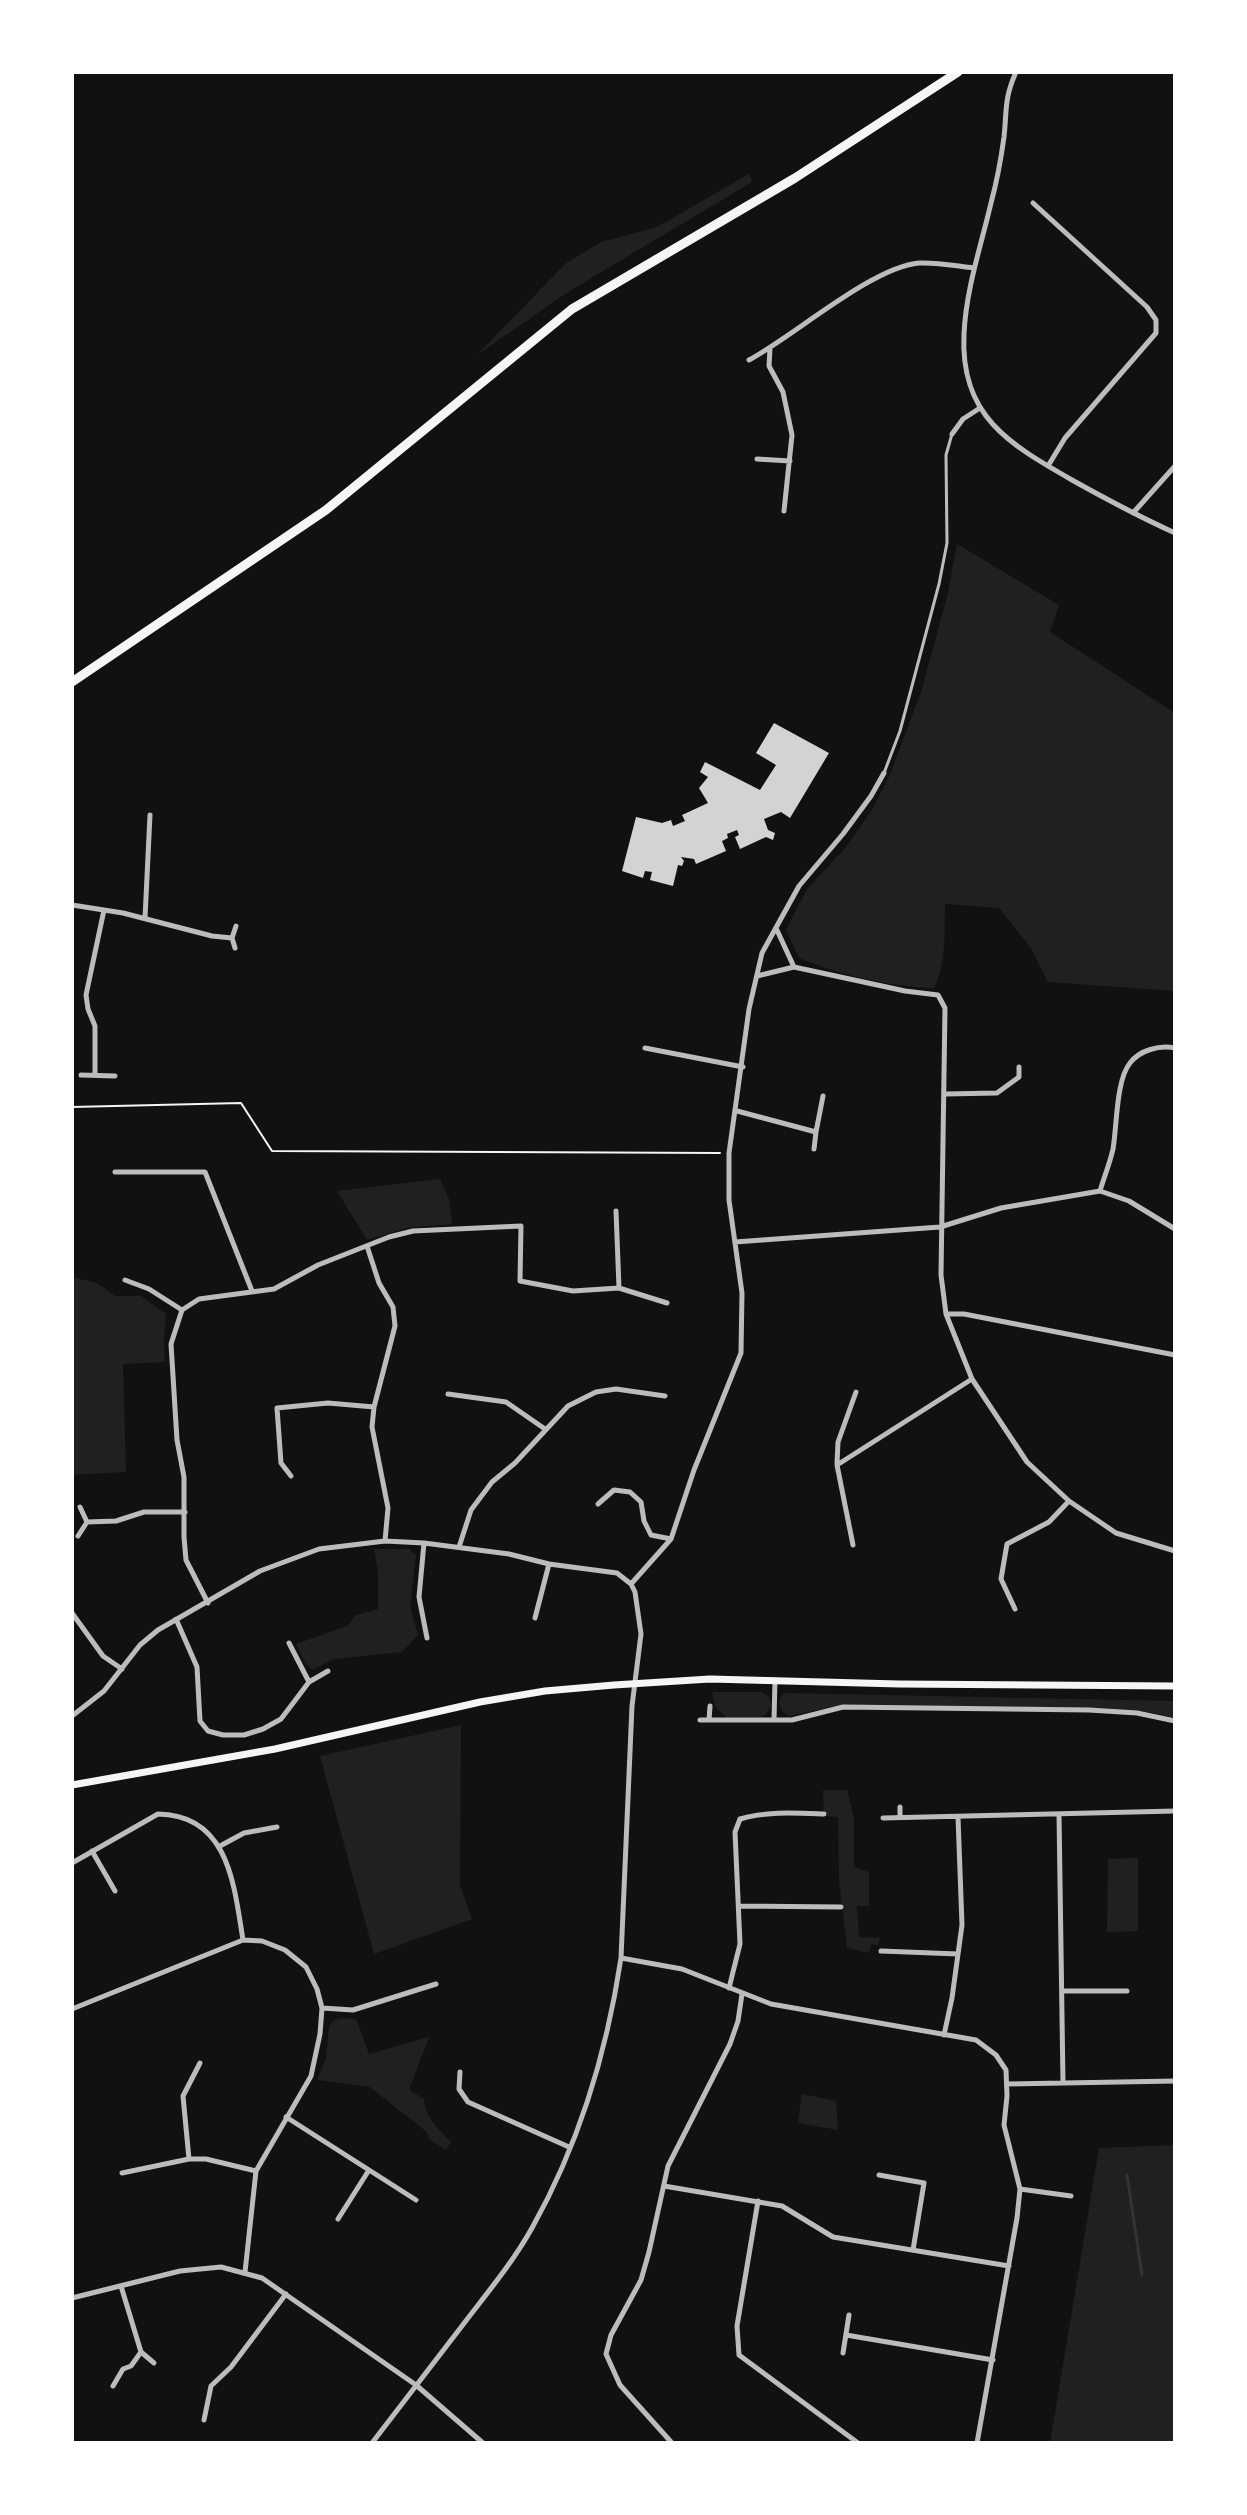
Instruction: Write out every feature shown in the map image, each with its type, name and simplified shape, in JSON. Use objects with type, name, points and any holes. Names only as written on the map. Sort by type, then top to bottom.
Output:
[{"type":"highway","points":[[72,682],[326,510],[572,309],[795,178],[958,72]]},
{"type":"main road","points":[[72,1785],[275,1749],[480,1702],[545,1691],[710,1679],[1175,1686]]},
{"type":"street","points":[[1016,72],[1005,98],[1000,167],[974,268],[964,333],[964,361],[980,408],[996,429],[1017,448],[1175,533]]},
{"type":"street","points":[[1033,203],[1147,307],[1156,320],[1156,333],[1065,438],[1048,466]]},
{"type":"street","points":[[749,360],[876,277],[900,267],[920,263],[974,268]]},
{"type":"street","points":[[771,348],[769,366],[788,406],[792,435],[784,511]]},
{"type":"street","points":[[952,434],[963,419],[980,408]]},
{"type":"street","points":[[757,459],[790,461]]},
{"type":"street","points":[[1133,513],[1175,466]]},
{"type":"street","points":[[631,1584],[671,1539],[694,1470],[741,1353],[742,1293],[729,1200],[729,1153],[749,1009],[762,953],[799,886],[843,834],[884,773]]},
{"type":"street","points":[[145,918],[150,815]]},
{"type":"street","points":[[72,905],[232,938]]},
{"type":"street","points":[[95,1074],[95,1026],[86,995],[104,910]]},
{"type":"street","points":[[235,948],[232,938],[236,926]]},
{"type":"street","points":[[776,927],[794,967]]},
{"type":"street","points":[[756,976],[794,967],[938,995],[945,1008],[941,1275],[946,1314],[972,1379],[1027,1462],[1069,1501],[1116,1533],[1175,1551]]},
{"type":"street","points":[[645,1048],[743,1067]]},
{"type":"street","points":[[1100,1191],[1112,1151],[1122,1083],[1128,1064],[1140,1054],[1156,1048],[1175,1048]]},
{"type":"street","points":[[945,1094],[997,1093],[1019,1077],[1019,1067]]},
{"type":"street","points":[[81,1075],[115,1076]]},
{"type":"street","points":[[814,1149],[823,1096]]},
{"type":"street","points":[[737,1111],[816,1132]]},
{"type":"street","points":[[115,1172],[205,1172],[252,1291]]},
{"type":"street","points":[[735,1242],[940,1227],[1001,1208],[1100,1191],[1129,1201],[1175,1229]]},
{"type":"street","points":[[616,1211],[619,1288]]},
{"type":"street","points":[[208,1603],[186,1560],[184,1477],[177,1440],[171,1344],[182,1310],[199,1299],[274,1289],[318,1265],[413,1231],[521,1226],[520,1281],[573,1291],[619,1288],[667,1303]]},
{"type":"street","points":[[367,1246],[379,1283],[393,1307],[395,1326],[374,1407],[372,1427],[388,1508],[385,1541]]},
{"type":"street","points":[[125,1280],[149,1289],[182,1310]]},
{"type":"street","points":[[946,1314],[964,1314],[1175,1355]]},
{"type":"street","points":[[837,1465],[972,1379]]},
{"type":"street","points":[[459,1547],[471,1510],[492,1482],[515,1463],[568,1406],[596,1392],[616,1389],[665,1396]]},
{"type":"street","points":[[853,1545],[837,1465],[838,1442],[856,1392]]},
{"type":"street","points":[[448,1394],[506,1402],[545,1429]]},
{"type":"street","points":[[291,1476],[281,1463],[277,1408],[328,1403],[374,1407]]},
{"type":"street","points":[[598,1504],[614,1490],[630,1492],[641,1502],[644,1521],[651,1535],[671,1539]]},
{"type":"street","points":[[1015,1609],[1001,1579],[1007,1544],[1049,1522],[1069,1501]]},
{"type":"street","points":[[80,1507],[87,1522]]},
{"type":"street","points":[[87,1522],[116,1521],[144,1512],[185,1512]]},
{"type":"street","points":[[78,1536],[87,1522]]},
{"type":"street","points":[[72,1716],[104,1691],[148,1637],[260,1571],[299,1554],[337,1545],[385,1541],[459,1547],[617,1573],[631,1584],[640,1623],[632,1706],[621,1958],[608,2027],[570,2147],[531,2230],[372,2443]]},
{"type":"street","points":[[424,1543],[419,1597],[427,1638]]},
{"type":"street","points":[[535,1618],[549,1564]]},
{"type":"street","points":[[72,1613],[103,1656],[122,1669]]},
{"type":"street","points":[[176,1619],[197,1667],[200,1721],[208,1731],[244,1735],[263,1729],[281,1719],[309,1682],[328,1671]]},
{"type":"street","points":[[289,1643],[309,1682]]},
{"type":"street","points":[[774,1720],[775,1680]]},
{"type":"street","points":[[709,1720],[710,1706]]},
{"type":"street","points":[[700,1720],[792,1720],[849,1707],[1089,1710],[1137,1713],[1175,1721]]},
{"type":"street","points":[[900,1807],[900,1817]]},
{"type":"street","points":[[883,1818],[1175,1811]]},
{"type":"street","points":[[72,1863],[158,1814],[171,1814],[198,1822],[220,1846],[237,1902],[243,1940]]},
{"type":"street","points":[[729,1988],[740,1944],[735,1832],[740,1819],[751,1815],[824,1814]]},
{"type":"street","points":[[1059,1814],[1063,2083]]},
{"type":"street","points":[[944,2035],[962,1925],[958,1817]]},
{"type":"street","points":[[220,1846],[244,1833],[277,1827]]},
{"type":"street","points":[[92,1851],[115,1891]]},
{"type":"street","points":[[739,1906],[841,1907]]},
{"type":"street","points":[[72,2009],[243,1940],[262,1941],[285,1950],[306,1967],[322,2008],[320,2034],[311,2076],[256,2171],[245,2272]]},
{"type":"street","points":[[881,1951],[958,1954]]},
{"type":"street","points":[[621,1958],[682,1969],[771,2004],[976,2040],[996,2055],[1006,2070],[1008,2084],[1004,2125],[1020,2189],[977,2443]]},
{"type":"street","points":[[322,2008],[353,2010],[436,1984]]},
{"type":"street","points":[[1062,1991],[1127,1991]]},
{"type":"street","points":[[672,2443],[620,2385],[606,2354],[611,2335],[641,2280],[668,2166],[730,2044],[738,2021],[742,1994]]},
{"type":"street","points":[[189,2159],[183,2096],[200,2063]]},
{"type":"street","points":[[460,2072],[459,2089],[468,2102],[570,2147]]},
{"type":"street","points":[[1008,2084],[1175,2081]]},
{"type":"street","points":[[286,2117],[416,2200]]},
{"type":"street","points":[[122,2173],[189,2159],[206,2159],[256,2171]]},
{"type":"street","points":[[338,2219],[369,2170]]},
{"type":"street","points":[[879,2175],[924,2183],[913,2250]]},
{"type":"street","points":[[664,2186],[782,2206],[833,2237],[1009,2266]]},
{"type":"street","points":[[1020,2189],[1071,2196]]},
{"type":"street","points":[[758,2201],[737,2326],[739,2355],[858,2443]]},
{"type":"street","points":[[72,2298],[180,2271],[221,2267],[245,2272],[262,2278],[416,2385],[483,2443]]},
{"type":"street","points":[[121,2286],[141,2352],[154,2363]]},
{"type":"street","points":[[204,2420],[211,2386],[231,2367],[286,2294]]},
{"type":"street","points":[[843,2353],[849,2315]]},
{"type":"street","points":[[846,2335],[993,2360]]},
{"type":"street","points":[[113,2386],[123,2369],[131,2366],[141,2352]]},
{"type":"lane","points":[[884,773],[900,731],[939,584],[947,543],[946,455],[952,434]]},
{"type":"path","points":[[72,1107],[241,1103],[272,1151],[729,1153]]},
{"type":"shaded area","points":[[749,174],[752,182],[568,292],[477,355],[566,263],[601,242],[657,227]]},
{"type":"shaded area","points":[[957,544],[1059,605],[1050,632],[1175,713],[1175,991],[1048,982],[1031,948],[999,908],[945,904],[943,958],[934,988],[865,979],[799,958],[786,930],[807,889],[846,847],[872,810],[889,777],[921,692],[947,597]]},
{"type":"shaded area","points":[[440,1179],[449,1199],[452,1224],[406,1228],[367,1240],[337,1191]]},
{"type":"shaded area","points":[[72,1277],[97,1283],[115,1296],[141,1296],[166,1314],[165,1362],[123,1364],[126,1472],[72,1475]]},
{"type":"shaded area","points":[[374,1549],[409,1549],[416,1555],[410,1606],[418,1635],[402,1652],[334,1659],[313,1670],[305,1663],[296,1644],[347,1626],[356,1615],[378,1609],[378,1571]]},
{"type":"shaded area","points":[[712,1692],[762,1692],[769,1697],[771,1706],[760,1717],[726,1717],[716,1708]]},
{"type":"shaded area","points":[[787,1693],[1175,1701],[1175,1718],[1150,1712],[1097,1709],[842,1705],[789,1716],[782,1711],[779,1702]]},
{"type":"shaded area","points":[[461,1725],[460,1885],[472,1919],[374,1954],[320,1756]]},
{"type":"shaded area","points":[[823,1790],[847,1790],[854,1819],[854,1867],[869,1872],[869,1906],[857,1906],[859,1937],[880,1938],[878,1945],[871,1944],[869,1953],[847,1948],[839,1880],[838,1817],[824,1816]]},
{"type":"shaded area","points":[[1138,1858],[1138,1931],[1107,1932],[1108,1859]]},
{"type":"shaded area","points":[[356,2019],[369,2054],[429,2037],[409,2090],[424,2099],[430,2117],[451,2142],[446,2150],[370,2087],[317,2080],[326,2058],[329,2026],[334,2020]]},
{"type":"shaded area","points":[[802,2094],[836,2101],[838,2130],[798,2123]]},
{"type":"shaded area","points":[[1175,2145],[1175,2443],[1050,2443],[1099,2148]]},
{"type":"building","points":[[774,723],[829,753],[790,818],[781,812],[764,819],[768,830],[775,833],[773,840],[766,837],[740,849],[735,837],[739,835],[737,830],[727,834],[728,838],[722,841],[726,851],[696,864],[694,859],[681,857],[684,861],[682,866],[678,865],[673,886],[650,880],[652,872],[645,871],[643,878],[622,871],[636,817],[662,823],[671,820],[673,826],[685,821],[682,815],[708,803],[699,788],[708,777],[700,772],[705,762],[760,790],[776,765],[756,753]]},
{"type":"waterway","points":[[1127,2175],[1142,2275]]}]
